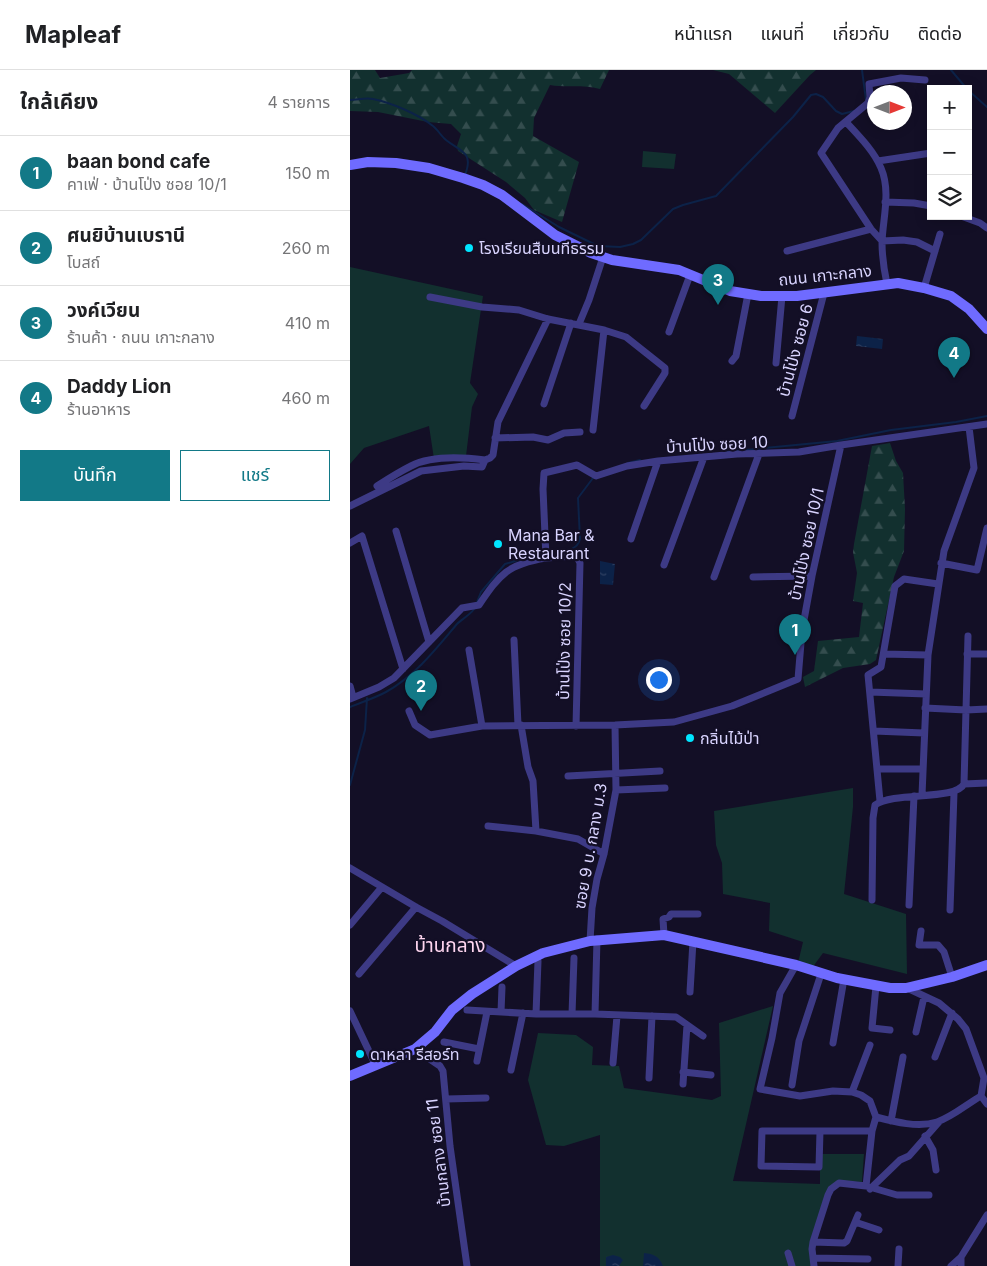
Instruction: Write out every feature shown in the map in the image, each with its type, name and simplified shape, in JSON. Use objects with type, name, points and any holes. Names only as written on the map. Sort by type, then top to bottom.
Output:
[{"type":"street","points":[[882,241],[871,229],[821,153],[838,128],[868,103],[870,97],[869,84],[902,78],[925,80]]},
{"type":"street","points":[[846,122],[864,142],[878,161],[883,172],[885,202],[882,241],[883,264],[887,284]]},
{"type":"street","points":[[878,161],[927,154]]},
{"type":"street","name":"ถนน เกาะกลาง","points":[[350,165],[368,162],[396,163],[429,168],[472,181],[513,202],[563,239],[603,257],[663,266],[690,274],[718,287],[748,294],[782,296],[824,293],[898,283],[943,293],[961,302],[976,315],[987,329]]},
{"type":"street","points":[[885,202],[927,205]]},
{"type":"street","points":[[972,220],[987,228]]},
{"type":"street","points":[[786,251],[871,229]]},
{"type":"street","points":[[924,288],[940,234]]},
{"type":"street","points":[[882,241],[904,240],[917,242],[935,251]]},
{"type":"street","points":[[544,404],[575,323],[589,300],[603,257]]},
{"type":"street","points":[[669,332],[690,274]]},
{"type":"street","name":"บ้านโป่ง ซอย 6","points":[[792,416],[802,371],[824,293]]},
{"type":"street","points":[[732,361],[736,356],[748,294]]},
{"type":"street","points":[[776,363],[782,296]]},
{"type":"street","points":[[430,297],[482,307],[519,310],[548,319],[575,323],[626,337],[665,368],[665,373],[644,406]]},
{"type":"street","points":[[377,486],[412,465],[429,460],[468,458],[485,460],[490,458],[493,455],[498,422],[548,319]]},
{"type":"street","points":[[593,430],[604,330]]},
{"type":"street","name":"บ้านโป่ง ซอย 10","points":[[546,554],[543,489],[544,473],[547,471],[577,465],[594,475],[627,466],[658,461],[799,452],[841,444],[987,424]]},
{"type":"street","points":[[922,795],[928,655],[941,563],[974,468],[969,427]]},
{"type":"street","points":[[495,438],[533,437],[548,440],[564,434],[580,432]]},
{"type":"street","name":"บ้านโป่ง ซอย 10/1","points":[[615,725],[674,722],[732,706],[798,679],[802,631],[812,576],[841,444]]},
{"type":"street","points":[[714,576],[758,454]]},
{"type":"street","points":[[664,566],[704,457]]},
{"type":"street","points":[[350,506],[421,471],[464,466],[478,468],[482,467],[485,460]]},
{"type":"street","points":[[631,539],[658,461]]},
{"type":"street","points":[[941,563],[977,570],[987,528]]},
{"type":"street","points":[[396,531],[429,642]]},
{"type":"street","points":[[350,544],[362,536],[403,669]]},
{"type":"street","points":[[350,686],[352,698],[379,687],[403,669],[459,610],[474,605],[508,569],[546,554]]},
{"type":"street","name":"บ้านโป่ง ซอย 10/2","points":[[546,554],[577,557],[580,563],[576,726]]},
{"type":"street","points":[[753,576],[812,576]]},
{"type":"street","points":[[880,801],[868,675],[881,667],[896,586],[904,578],[938,584]]},
{"type":"street","points":[[872,900],[873,810],[875,806],[880,801],[954,793],[962,788],[964,784],[968,636]]},
{"type":"street","points":[[514,640],[520,725],[528,767],[533,781],[536,832]]},
{"type":"street","points":[[469,650],[482,726]]},
{"type":"street","points":[[884,654],[928,655]]},
{"type":"street","points":[[967,654],[987,654]]},
{"type":"street","points":[[870,692],[926,694]]},
{"type":"street","points":[[925,708],[987,709]]},
{"type":"street","points":[[409,711],[415,725],[430,735],[482,726],[615,725]]},
{"type":"street","name":"ฃอย 9 บ. กลาง ม.3","points":[[595,1014],[592,908],[616,790],[615,725]]},
{"type":"street","points":[[874,731],[924,733]]},
{"type":"street","points":[[878,769],[923,770]]},
{"type":"street","points":[[568,776],[660,771]]},
{"type":"street","points":[[964,784],[987,783]]},
{"type":"street","points":[[616,790],[665,788]]},
{"type":"street","points":[[950,910],[954,793]]},
{"type":"street","points":[[908,905],[914,796]]},
{"type":"street","points":[[488,826],[578,839],[604,854]]},
{"type":"street","points":[[350,868],[516,966]]},
{"type":"street","points":[[350,925],[382,887]]},
{"type":"street","points":[[359,974],[416,907]]},
{"type":"street","points":[[664,935],[663,918],[670,917],[671,914],[698,914]]},
{"type":"street","points":[[921,931],[919,945],[938,945],[944,952],[952,977]]},
{"type":"street","points":[[350,1076],[416,1049],[435,1032],[452,1010],[472,994],[516,966],[543,952],[570,944],[593,940],[664,935],[796,965],[821,974],[876,986],[906,988],[952,977],[987,965]]},
{"type":"street","points":[[690,992],[693,941]]},
{"type":"street","points":[[572,1014],[574,958]]},
{"type":"street","points":[[536,1014],[538,961]]},
{"type":"street","points":[[796,965],[780,993],[760,1089],[800,1096],[833,1091],[852,1092],[870,1101],[876,1117],[872,1131],[868,1188]]},
{"type":"street","points":[[792,1085],[799,1041],[821,974]]},
{"type":"street","points":[[834,1043],[844,979]]},
{"type":"street","points":[[876,986],[872,1028],[890,1030]]},
{"type":"street","points":[[500,1012],[502,987]]},
{"type":"street","points":[[906,988],[939,1003],[952,1013],[966,1029],[984,1078],[981,1096],[987,1104]]},
{"type":"street","points":[[916,1032],[924,997]]},
{"type":"street","points":[[468,1010],[676,1018],[703,1036]]},
{"type":"street","points":[[350,1011],[376,1066]]},
{"type":"street","points":[[477,1061],[487,1012]]},
{"type":"street","points":[[511,1070],[523,1013]]},
{"type":"street","points":[[935,1057],[952,1013]]},
{"type":"street","points":[[613,1063],[616,1016]]},
{"type":"street","points":[[649,1078],[652,1016]]},
{"type":"street","points":[[683,1084],[687,1025]]},
{"type":"street","points":[[444,1042],[479,1049]]},
{"type":"street","points":[[852,1092],[870,1046]]},
{"type":"street","name":"บ้านกลาง ซอย 11","points":[[416,1049],[440,1066],[443,1071],[450,1146],[467,1266]]},
{"type":"street","points":[[891,1121],[903,1058]]},
{"type":"street","points":[[683,1072],[711,1075]]},
{"type":"street","points":[[868,1188],[900,1160],[909,1156],[939,1122],[981,1096]]},
{"type":"street","points":[[446,1099],[486,1098]]},
{"type":"street","points":[[876,1117],[891,1121],[925,1124],[939,1122]]},
{"type":"street","points":[[820,1131],[819,1167],[761,1166],[762,1131],[820,1131],[872,1131]]},
{"type":"street","points":[[925,1136],[933,1150],[936,1170]]},
{"type":"street","points":[[814,1266],[812,1258],[813,1242],[831,1189],[839,1183],[897,1195],[928,1195]]},
{"type":"street","points":[[813,1242],[844,1243],[849,1239],[858,1214]]},
{"type":"street","points":[[951,1266],[961,1258],[987,1215]]},
{"type":"street","points":[[855,1222],[879,1230]]},
{"type":"street","points":[[898,1266],[899,1249]]},
{"type":"street","points":[[788,1253],[792,1266]]},
{"type":"street","points":[[812,1258],[868,1259]]},
{"type":"street","points":[[961,1258],[961,1266]]},
{"type":"green space","points":[[350,70],[375,70],[380,78],[409,73],[412,70],[609,70],[600,89],[550,85],[534,118],[533,136],[579,162],[562,222],[534,210],[525,198],[506,182],[458,151],[457,146],[461,134],[451,124],[428,122],[378,112],[350,111]]},
{"type":"green space","points":[[713,70],[816,70],[775,113],[729,74]]},
{"type":"green space","points":[[643,151],[676,154],[674,169],[642,167]]},
{"type":"green space","points":[[350,267],[483,296],[470,383],[478,394],[472,407],[466,456],[434,459],[429,426],[364,448],[350,464]]},
{"type":"green space","points":[[890,443],[896,461],[903,473],[905,509],[904,551],[894,577],[876,660],[870,664],[843,668],[805,687],[803,677],[814,671],[818,641],[859,637],[863,603],[853,601],[857,573],[853,552],[854,544],[872,446]]},
{"type":"green space","points":[[853,788],[853,807],[844,894],[906,914],[907,974],[823,953],[812,968],[798,963],[803,942],[769,931],[770,903],[723,894],[722,863],[716,845],[714,811]]},
{"type":"green space","points":[[773,1006],[733,1181],[820,1184],[820,1154],[864,1154],[862,1182],[839,1181],[828,1189],[811,1249],[813,1266],[600,1266],[600,1135],[564,1146],[546,1145],[528,1080],[538,1033],[576,1035],[593,1047],[592,1065],[619,1066],[624,1088],[712,1100],[721,1096],[719,1023]]},
{"type":"water","points":[[857,336],[883,339],[882,349],[856,346]]},
{"type":"water","points":[[600,561],[615,564],[613,585],[600,584]]},
{"type":"water","points":[[644,1253],[656,1256],[663,1266],[643,1266]]},
{"type":"water","points":[[613,1255],[623,1260],[619,1266],[606,1266],[606,1257]]},
{"type":"waterway","points":[[862,70],[866,100]]},
{"type":"waterway","points":[[951,70],[964,85]]},
{"type":"waterway","points":[[522,204],[559,227],[598,246],[620,247],[633,244],[641,240],[673,209],[716,196],[793,117],[811,95],[816,94],[823,97],[836,111],[842,114],[854,111]]},
{"type":"waterway","points":[[972,94],[987,107]]},
{"type":"waterway","points":[[350,100],[370,98],[396,106],[420,117],[464,153],[468,162],[465,175]]},
{"type":"waterway","points":[[725,452],[837,441],[891,430],[987,416]]},
{"type":"waterway","points":[[628,463],[640,460]]},
{"type":"waterway","points":[[547,551],[567,550],[578,544],[580,539],[578,498],[593,478]]},
{"type":"waterway","points":[[477,602],[481,592],[505,564],[543,553]]},
{"type":"waterway","points":[[350,707],[397,686],[474,609]]},
{"type":"waterway","points":[[350,785],[365,730],[367,698],[368,700]]},
{"type":"place","name":"โรงเรียนสืบนทีธรรม","points":[[469,248]]},
{"type":"place","name":"วงค์เวียน","points":[[718,305]]},
{"type":"place","name":"Daddy Lion","points":[[954,378]]},
{"type":"place","name":"Mana Bar & Restaurant","points":[[498,544]]},
{"type":"place","name":"baan bond cafe","points":[[795,655]]},
{"type":"place","name":"ศนยิบ้านเบรานี","points":[[421,711]]},
{"type":"place","name":"กลิ่นไม้ป่า","points":[[690,738]]},
{"type":"place","name":"ดาหลา รีสอร์ท","points":[[360,1054]]},
{"type":"district","name":"บ้านกลาง","points":[[450,945]]}]
